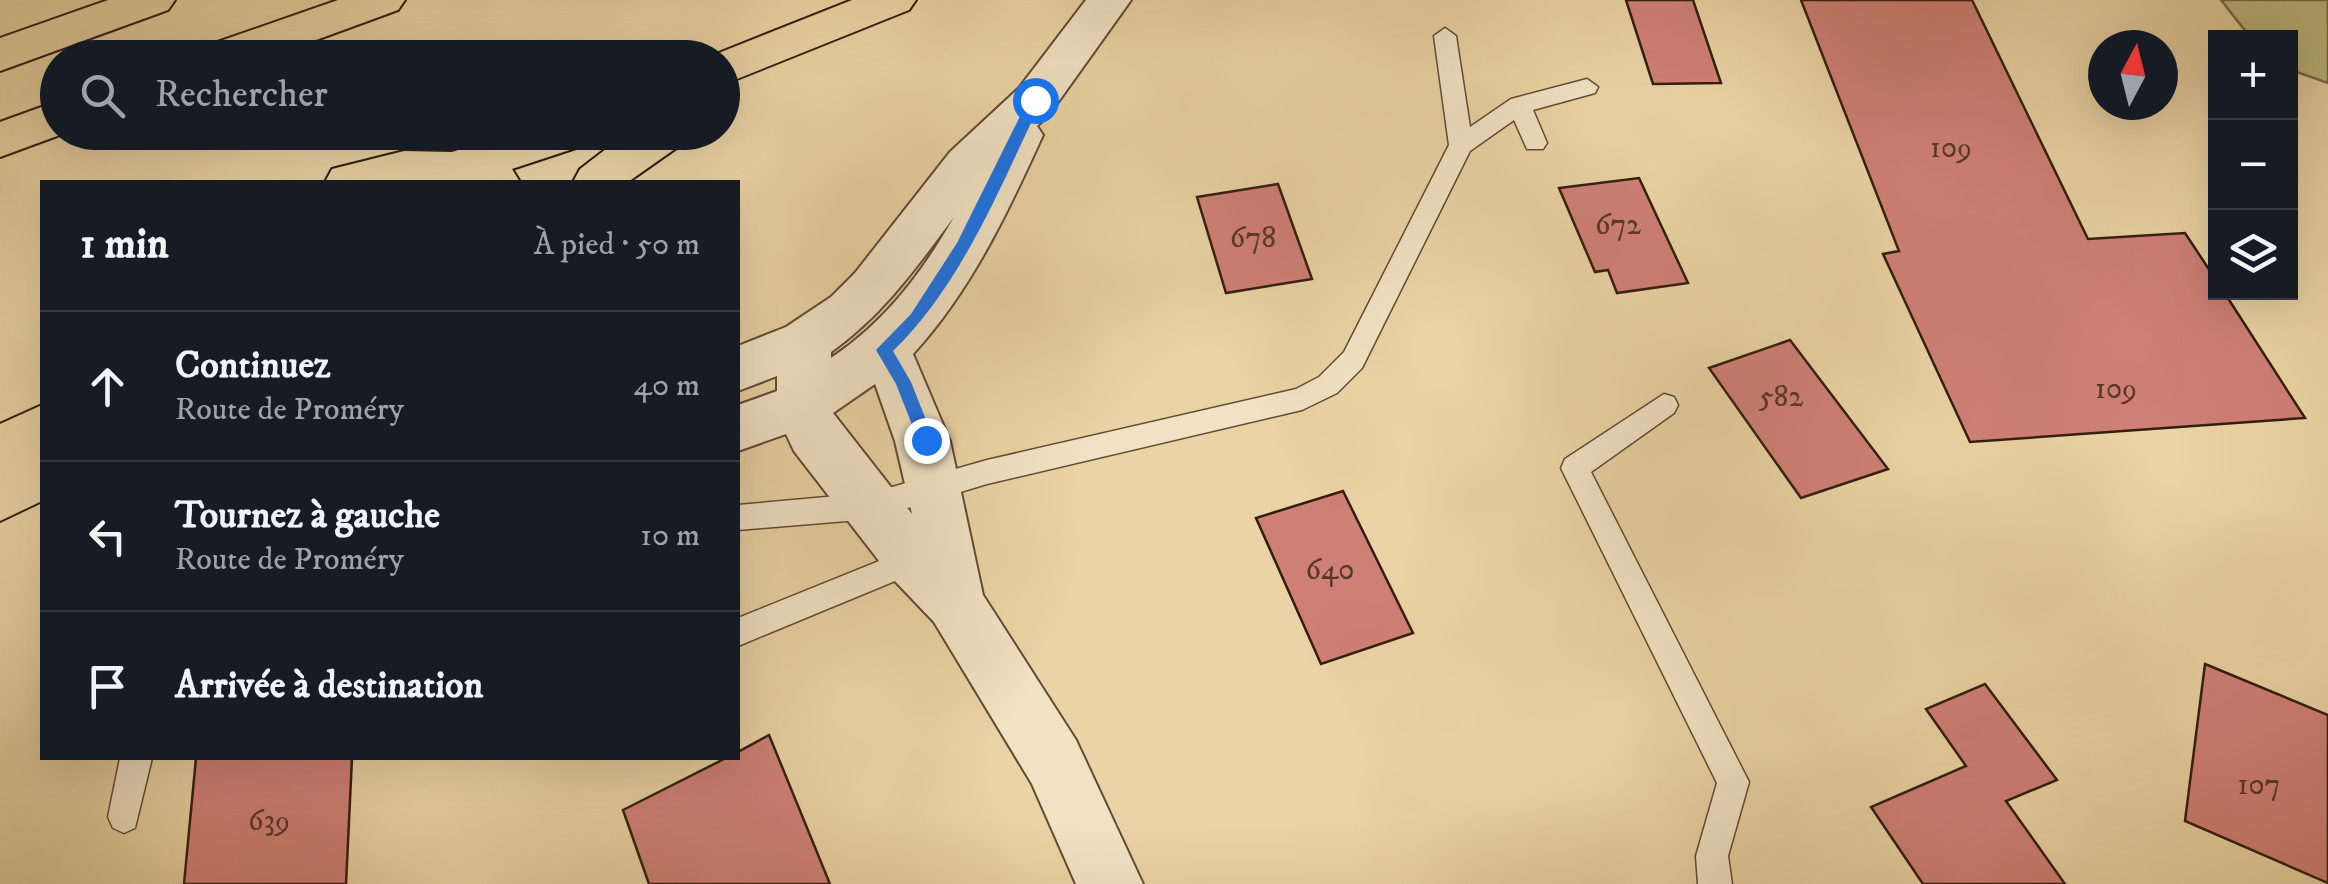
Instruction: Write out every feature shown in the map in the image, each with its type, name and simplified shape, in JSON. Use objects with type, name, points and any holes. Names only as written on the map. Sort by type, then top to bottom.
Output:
[{"type":"highway","points":[[0,54],[153,0]]},
{"type":"highway","points":[[270,40],[383,0]]},
{"type":"highway","points":[[740,62],[880,6]]},
{"type":"highway","points":[[740,88],[880,6]]},
{"type":"highway","points":[[0,140],[40,125]]},
{"type":"highway","points":[[357,180],[404,168],[476,176],[532,150]]},
{"type":"highway","points":[[599,180],[636,150]]},
{"type":"highway","points":[[0,451],[40,429]]},
{"type":"highway","points":[[0,496],[40,475]]},
{"type":"street","points":[[740,427],[803,405],[884,350],[916,319],[962,246],[1035,100],[1109,0]]},
{"type":"street","points":[[740,368],[806,342],[849,312],[873,287],[967,164],[1035,100]]},
{"type":"street","points":[[806,342],[803,405],[813,434],[935,581],[1054,762],[1110,884]]},
{"type":"street","points":[[884,350],[903,382],[926,440],[935,485],[935,581]]},
{"type":"lane","points":[[1445,36],[1461,145]]},
{"type":"lane","points":[[740,518],[871,506],[935,485],[1302,399],[1328,385],[1352,360],[1461,145],[1519,105],[1587,88]]},
{"type":"lane","points":[[1519,105],[1535,143]]},
{"type":"lane","points":[[1664,405],[1576,468],[1733,782],[1712,856],[1716,884]]},
{"type":"lane","points":[[740,631],[935,581]]},
{"type":"lane","points":[[124,817],[136,760]]},
{"type":"shaded area","points":[[2221,0],[2328,0],[2328,83],[2298,72],[2298,30],[2245,30]]},
{"type":"building","points":[[1626,0],[1693,0],[1721,83],[1653,84]]},
{"type":"building","points":[[1801,0],[1972,0],[2088,239],[2185,233],[2208,268],[2208,300],[2229,300],[2305,418],[1970,442],[1883,254],[1899,251]]},
{"type":"building","points":[[1639,178],[1688,283],[1617,293],[1608,270],[1595,272],[1559,188]]},
{"type":"building","points":[[1278,184],[1312,279],[1226,293],[1197,197]]},
{"type":"building","points":[[1790,340],[1888,469],[1801,498],[1709,368]]},
{"type":"building","points":[[1343,491],[1413,633],[1321,664],[1256,518]]},
{"type":"building","points":[[2205,664],[2328,715],[2328,883],[2185,821]]},
{"type":"building","points":[[1985,684],[2057,780],[2006,801],[2065,884],[1923,884],[1871,807],[1966,766],[1926,709]]},
{"type":"building","points":[[769,735],[830,884],[649,884],[623,810],[722,760],[740,760],[740,751]]},
{"type":"building","points":[[196,760],[352,760],[346,884],[184,884]]},
{"type":"route","points":[[926,440],[903,382],[884,350],[916,319],[962,246],[1035,100]]}]
